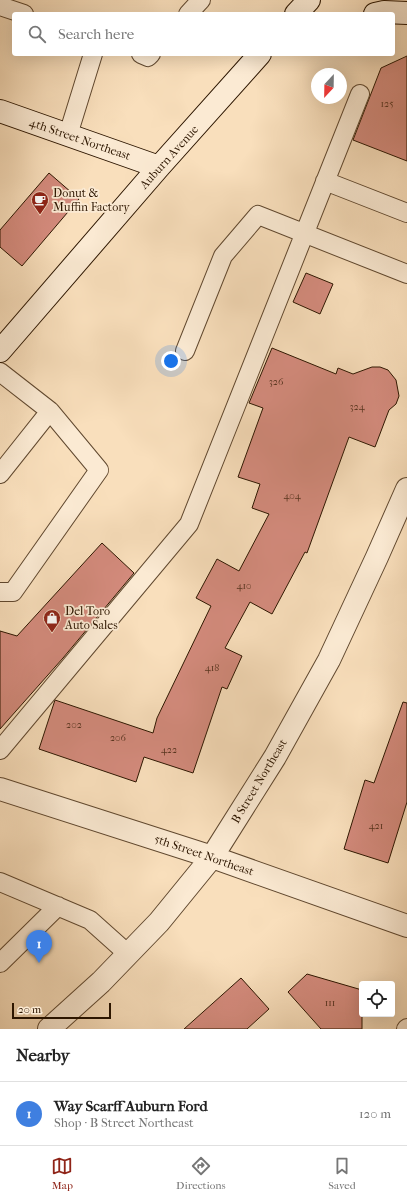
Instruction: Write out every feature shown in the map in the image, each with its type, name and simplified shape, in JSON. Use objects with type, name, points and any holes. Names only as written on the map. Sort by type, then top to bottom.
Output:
[{"type":"street","points":[[298,12],[309,0]]},
{"type":"street","points":[[395,12],[407,13]]},
{"type":"street","name":"Auburn Avenue","points":[[4,340],[258,56]]},
{"type":"street","name":"4th Street Northeast","points":[[0,111],[159,167]]},
{"type":"street","name":"B Street Northeast","points":[[50,1029],[101,982],[160,922],[212,857],[275,757],[329,660],[407,489]]},
{"type":"street","name":"5th Street Northeast","points":[[0,789],[212,857],[407,926]]},
{"type":"lane","points":[[190,12],[201,0]]},
{"type":"lane","points":[[0,6],[18,12]]},
{"type":"lane","points":[[68,135],[92,56]]},
{"type":"lane","points":[[0,750],[189,524],[360,94]]},
{"type":"lane","points":[[325,181],[407,213]]},
{"type":"lane","points":[[185,351],[223,256],[258,215],[407,274]]},
{"type":"lane","points":[[0,372],[50,412],[99,470],[13,592],[0,592]]},
{"type":"lane","points":[[0,474],[50,412]]},
{"type":"lane","points":[[0,882],[90,920],[128,954]]},
{"type":"lane","points":[[0,963],[58,906]]},
{"type":"building","points":[[407,56],[407,161],[353,140],[381,68]]},
{"type":"building","name":"Donut & Muffin Factory","points":[[49,173],[79,199],[22,266],[0,247],[0,230]]},
{"type":"building","points":[[306,273],[333,284],[320,314],[293,302]]},
{"type":"building","points":[[272,348],[336,374],[338,368],[353,374],[372,367],[380,367],[388,370],[396,380],[399,396],[396,404],[389,410],[375,447],[349,437],[307,553],[305,552],[272,614],[250,602],[225,648],[242,656],[227,689],[222,687],[193,773],[144,757],[136,782],[39,749],[55,700],[153,733],[157,718],[211,606],[196,598],[217,559],[239,571],[269,514],[252,508],[260,484],[238,477],[263,408],[249,403]]},
{"type":"building","name":"Del Toro Auto Sales","points":[[102,543],[134,573],[63,658],[0,729],[0,631],[17,636]]},
{"type":"building","points":[[403,702],[407,703],[407,802],[388,863],[344,849],[365,780],[374,783]]},
{"type":"building","points":[[307,974],[359,989],[359,1017],[362,1017],[362,1029],[321,1029],[288,992]]},
{"type":"building","points":[[241,978],[269,1009],[247,1029],[184,1029]]},
{"type":"place","name":"Donut & Muffin Factory","points":[[40,215]]},
{"type":"place","name":"Del Toro Auto Sales","points":[[52,633]]},
{"type":"place","name":"Way Scarff Auburn Ford","points":[[39,963]]}]
